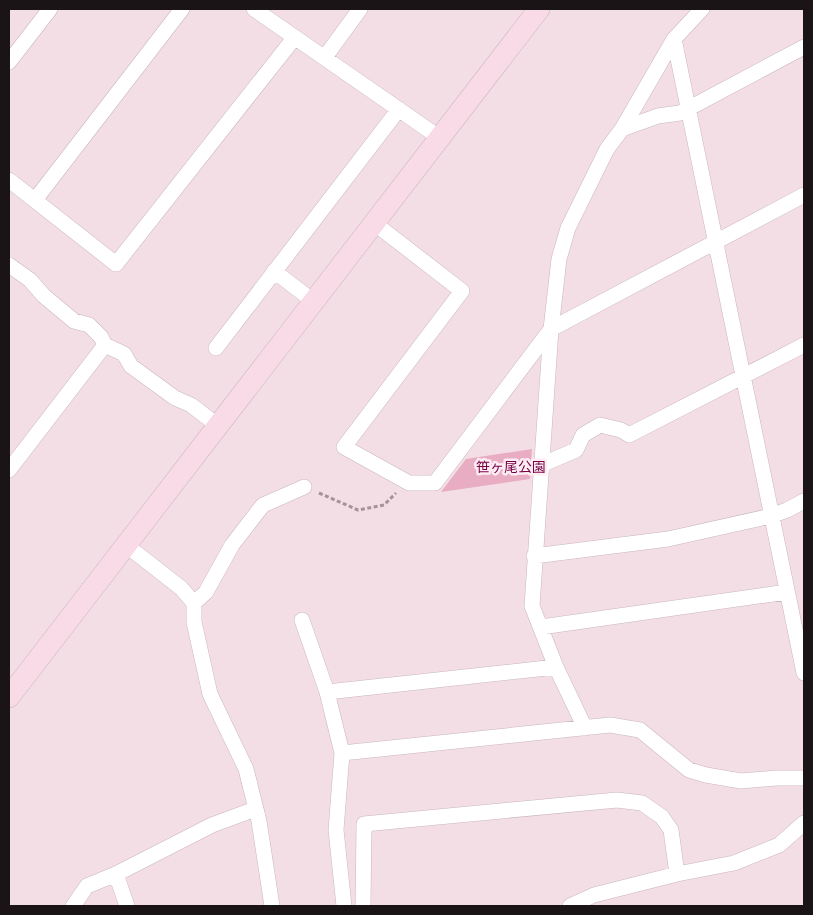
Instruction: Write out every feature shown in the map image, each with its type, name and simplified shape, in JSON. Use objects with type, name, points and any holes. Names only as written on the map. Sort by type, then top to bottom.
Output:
[{"type":"street","points":[[9,62],[50,9]]},
{"type":"street","points":[[35,200],[182,9]]},
{"type":"street","points":[[254,9],[440,138]]},
{"type":"street","points":[[325,57],[360,9]]},
{"type":"street","points":[[9,697],[539,9]]},
{"type":"street","points":[[585,728],[556,667],[532,606],[551,329],[559,258],[568,228],[607,149],[622,129],[674,39],[702,9]]},
{"type":"street","points":[[9,180],[116,264],[295,37]]},
{"type":"street","points":[[674,39],[803,664]]},
{"type":"street","points":[[622,129],[658,116],[680,113],[804,46]]},
{"type":"street","points":[[216,348],[399,109]]},
{"type":"street","points":[[374,223],[462,291],[344,447],[409,483],[435,483],[551,329],[804,195]]},
{"type":"street","points":[[10,267],[30,280],[44,296],[74,321],[89,325],[101,337],[105,345],[124,354],[132,366],[174,398],[191,405],[217,425]]},
{"type":"street","points":[[274,271],[313,302]]},
{"type":"street","points":[[9,470],[105,345]]},
{"type":"street","points":[[541,465],[576,450],[583,435],[600,425],[615,428],[629,435],[804,345]]},
{"type":"street","points":[[194,603],[206,592],[232,545],[263,505],[304,487]]},
{"type":"street","points":[[534,556],[668,539],[771,516],[804,501]]},
{"type":"street","points":[[126,545],[181,588],[194,603],[194,622],[210,694],[246,770],[255,809],[260,821],[272,906]]},
{"type":"street","points":[[541,627],[787,592]]},
{"type":"street","points":[[302,620],[327,692],[342,753],[336,830],[344,906]]},
{"type":"street","points":[[327,692],[556,667]]},
{"type":"street","points":[[342,753],[610,725],[640,730],[689,770],[706,775],[741,781],[804,778]]},
{"type":"street","points":[[363,906],[364,824],[617,800],[642,803],[662,817],[671,830],[677,874]]},
{"type":"street","points":[[73,906],[87,886],[116,874],[212,825],[255,809]]},
{"type":"street","points":[[570,906],[594,895],[677,874],[734,863],[778,845],[804,823]]},
{"type":"street","points":[[116,874],[127,906]]},
{"type":"path","points":[[304,487],[358,510],[384,505],[409,483]]},
{"type":"green space","name":"笹ヶ尾公園","points":[[532,449],[530,479],[441,492],[466,459]]}]
